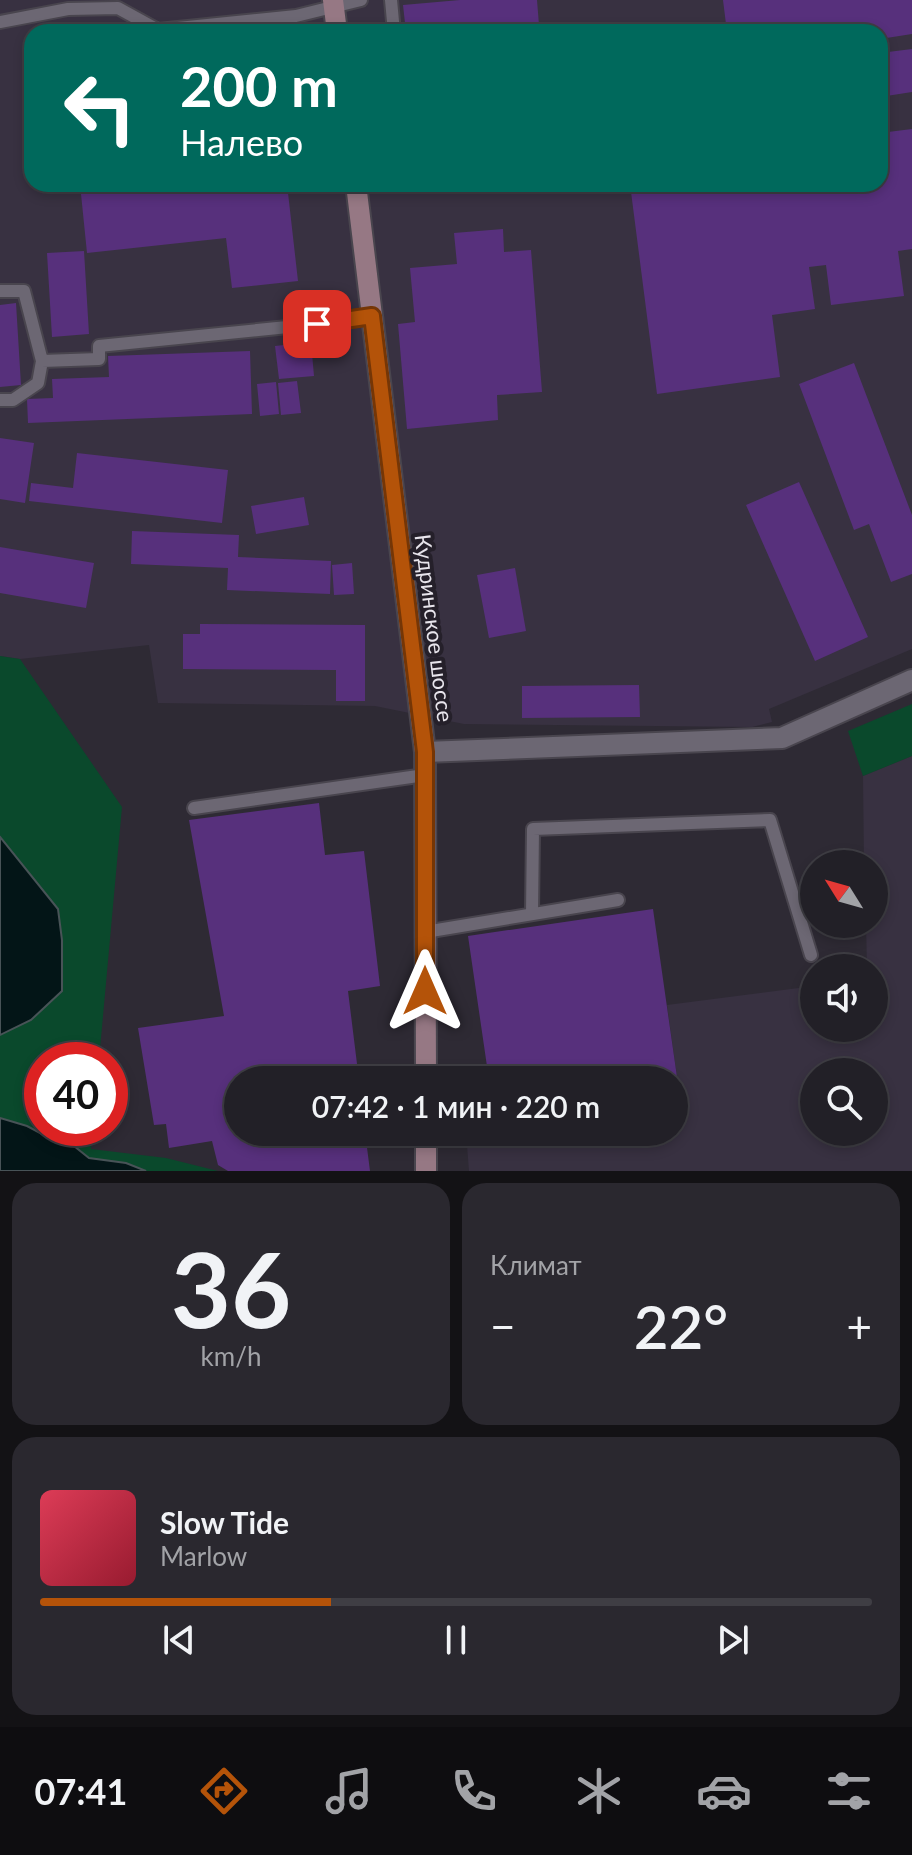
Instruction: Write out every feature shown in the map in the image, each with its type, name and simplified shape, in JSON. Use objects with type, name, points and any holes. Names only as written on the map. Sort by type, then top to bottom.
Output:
[{"type":"street","points":[[334,4],[336,24]]},
{"type":"street","name":"Кудринское шоссе","points":[[357,192],[425,752],[426,1066]]},
{"type":"street","points":[[425,752],[782,738],[912,680]]},
{"type":"street","points":[[426,1146],[426,1171]]},
{"type":"lane","points":[[223,24],[266,20],[361,0]]},
{"type":"lane","points":[[391,0],[393,24]]},
{"type":"lane","points":[[0,22],[68,9],[118,8],[147,24]]},
{"type":"lane","points":[[0,291],[24,291],[42,361],[38,383],[13,400],[0,400]]},
{"type":"lane","points":[[42,361],[99,359],[99,346],[372,316]]},
{"type":"lane","points":[[194,808],[425,775]]},
{"type":"lane","points":[[532,914],[533,829],[770,820],[811,954]]},
{"type":"lane","points":[[425,932],[618,900]]},
{"type":"shaded area","points":[[0,0],[912,0],[912,649],[769,709],[772,722],[752,727],[464,724],[375,706],[158,703],[149,645],[20,659],[0,656]]},
{"type":"shaded area","points":[[912,756],[912,1171],[469,1171],[467,1146],[688,1146],[688,1066],[675,1066],[667,1005],[800,988],[800,1042],[888,1042],[888,954],[867,954],[866,938],[888,938],[888,850],[864,850],[863,776]]},
{"type":"shaded area","points":[[0,837],[58,909],[62,940],[62,991],[31,1020],[0,1035]]},
{"type":"shaded area","points":[[0,1118],[24,1125],[24,1146],[74,1146],[89,1158],[126,1163],[146,1171],[0,1171]]},
{"type":"green space","points":[[0,656],[20,659],[122,807],[101,1042],[24,1042],[24,1146],[91,1146],[91,1149],[166,1158],[218,1171],[0,1171]]},
{"type":"green space","points":[[912,704],[912,756],[863,776],[848,731]]},
{"type":"building","points":[[460,0],[537,0],[539,24],[405,24],[403,5]]},
{"type":"building","points":[[723,0],[912,0],[912,34],[888,38],[888,24],[726,24]]},
{"type":"building","points":[[912,49],[912,92],[888,96],[888,52]]},
{"type":"building","points":[[912,129],[912,249],[898,251],[904,296],[831,305],[826,265],[809,267],[815,309],[772,315],[780,377],[657,394],[631,192],[888,192],[888,132]]},
{"type":"building","points":[[81,192],[288,192],[298,281],[232,288],[226,238],[87,253]]},
{"type":"building","points":[[503,229],[504,252],[531,250],[542,392],[497,395],[498,420],[407,429],[398,324],[415,322],[410,268],[457,264],[454,233]]},
{"type":"building","points":[[84,251],[89,334],[52,337],[47,253]]},
{"type":"building","points":[[16,303],[21,385],[0,387],[0,305]]},
{"type":"building","points":[[311,342],[314,376],[279,379],[275,346]]},
{"type":"building","points":[[250,351],[252,414],[28,423],[27,399],[53,398],[52,379],[109,377],[108,356]]},
{"type":"building","points":[[854,363],[912,515],[912,574],[891,582],[869,524],[854,530],[799,384]]},
{"type":"building","points":[[297,381],[301,413],[281,415],[278,383]]},
{"type":"building","points":[[276,382],[279,414],[260,416],[257,384]]},
{"type":"building","points":[[0,438],[34,443],[25,503],[0,499]]},
{"type":"building","points":[[77,453],[228,470],[222,523],[29,501],[31,483],[73,488]]},
{"type":"building","points":[[799,482],[868,637],[815,661],[746,505]]},
{"type":"building","points":[[304,497],[309,525],[256,534],[251,506]]},
{"type":"building","points":[[132,531],[239,535],[238,557],[331,561],[330,594],[227,590],[228,568],[131,564]]},
{"type":"building","points":[[0,547],[94,563],[86,608],[0,593]]},
{"type":"building","points":[[352,563],[354,594],[334,595],[332,565]]},
{"type":"building","points":[[515,568],[526,631],[489,638],[477,575]]},
{"type":"building","points":[[200,624],[365,625],[365,701],[336,701],[336,670],[183,669],[183,634],[200,634]]},
{"type":"building","points":[[639,685],[640,717],[522,718],[522,686]]},
{"type":"building","points":[[319,803],[325,855],[364,851],[380,986],[348,991],[357,1066],[224,1066],[224,1146],[367,1146],[370,1171],[228,1171],[218,1165],[212,1141],[169,1148],[166,1124],[154,1125],[138,1028],[224,1016],[189,820]]},
{"type":"building","points":[[653,909],[675,1066],[487,1066],[468,936]]},
{"type":"route","points":[[317,324],[372,316],[425,752],[425,991]]}]
